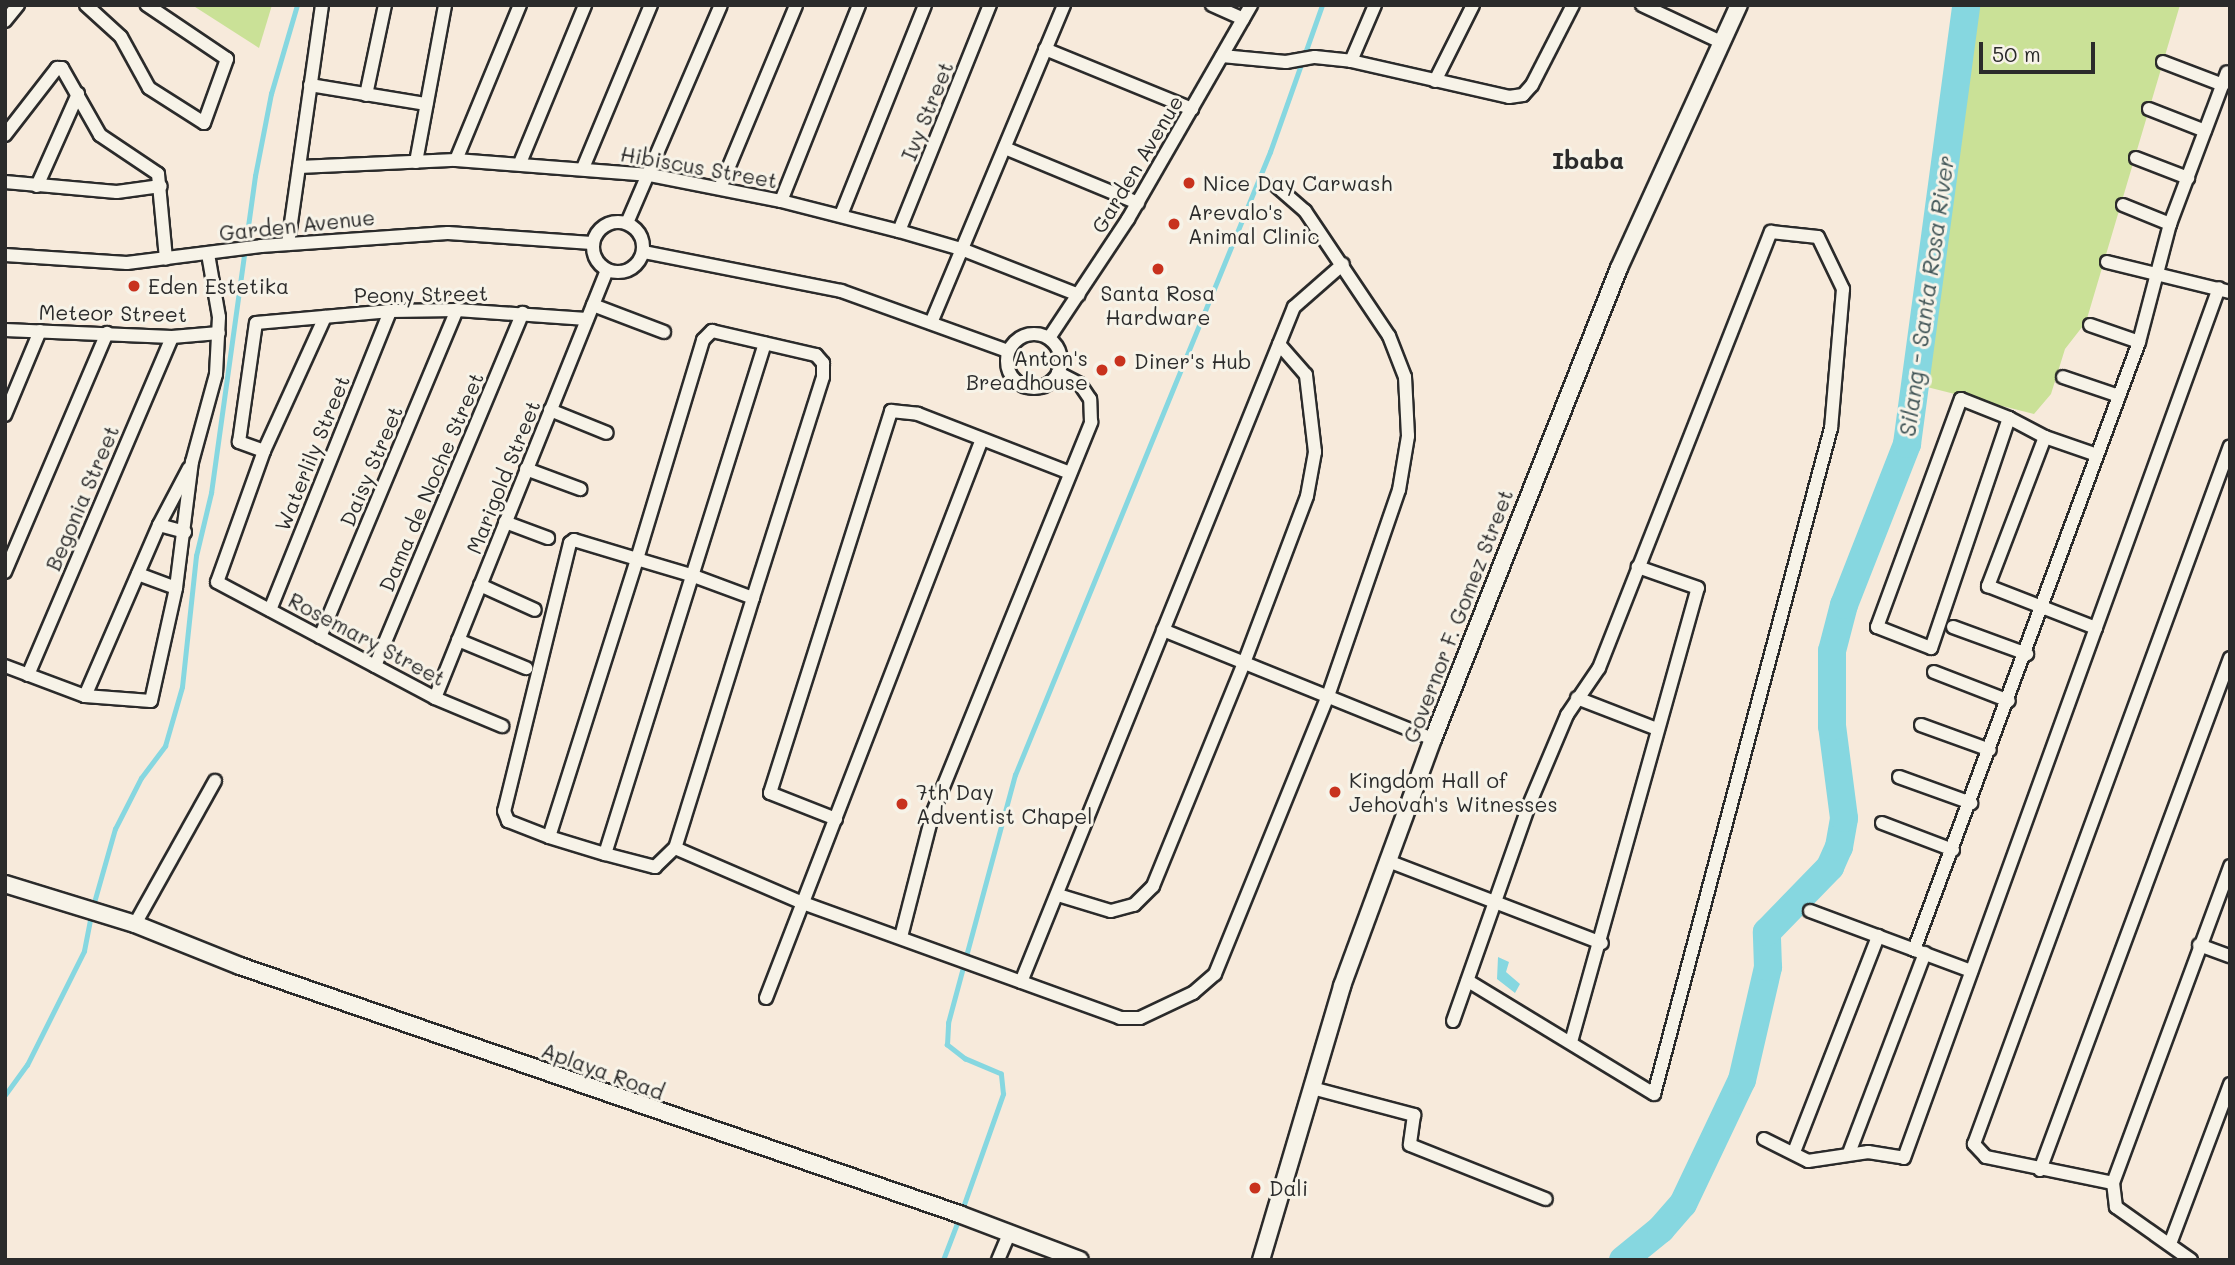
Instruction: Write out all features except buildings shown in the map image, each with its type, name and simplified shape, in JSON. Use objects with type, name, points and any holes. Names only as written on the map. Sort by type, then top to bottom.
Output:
[{"type":"street","points":[[5,21],[18,5]]},
{"type":"street","points":[[91,7],[121,37],[149,88],[204,123],[227,60],[147,5]]},
{"type":"street","points":[[288,244],[322,5]]},
{"type":"street","points":[[366,95],[385,5]]},
{"type":"street","points":[[416,162],[445,5]]},
{"type":"street","points":[[456,160],[520,5]]},
{"type":"street","points":[[520,163],[585,5]]},
{"type":"street","points":[[583,168],[652,5]]},
{"type":"street","points":[[627,223],[650,175],[721,5]]},
{"type":"street","points":[[720,188],[796,5]]},
{"type":"street","points":[[781,201],[859,5]]},
{"type":"street","points":[[841,215],[925,5]]},
{"type":"street","name":"Ivy Street","points":[[899,231],[990,5]]},
{"type":"street","points":[[931,323],[964,250],[1063,5]]},
{"type":"street","points":[[1212,5],[1243,19]]},
{"type":"street","name":"Garden Avenue","points":[[1049,338],[1138,203],[1251,5]]},
{"type":"street","points":[[1351,61],[1375,5]]},
{"type":"street","points":[[1435,81],[1473,5]]},
{"type":"street","points":[[1222,56],[1286,62],[1315,57],[1351,61],[1508,97],[1523,95],[1573,5]]},
{"type":"street","points":[[1642,5],[1721,42]]},
{"type":"street","name":"Governor F. Gomez Street","points":[[1261,1260],[1342,986],[1433,739],[1619,268],[1739,5]]},
{"type":"street","points":[[1045,49],[1192,109]]},
{"type":"street","points":[[2163,62],[2223,85]]},
{"type":"street","points":[[5,135],[57,68],[64,70],[100,135],[158,174],[166,259]]},
{"type":"street","points":[[1849,1153],[1953,850],[2139,342],[2161,272],[2170,224],[2227,72]]},
{"type":"street","points":[[310,85],[426,104]]},
{"type":"street","points":[[37,186],[78,94]]},
{"type":"street","points":[[2149,109],[2205,131]]},
{"type":"street","points":[[1005,148],[1138,203]]},
{"type":"street","points":[[2136,158],[2188,178]]},
{"type":"street","name":"Hibiscus Street","points":[[299,167],[456,160],[650,175],[781,201],[899,231],[964,250],[1079,295]]},
{"type":"street","points":[[5,181],[117,192],[161,186]]},
{"type":"street","points":[[675,848],[803,903],[1119,1018],[1140,1018],[1193,993],[1215,974],[1328,696],[1399,490],[1408,436],[1405,377],[1389,337],[1343,264],[1305,211],[1277,187]]},
{"type":"street","points":[[2123,205],[2170,224]]},
{"type":"street","points":[[627,223],[641,236],[644,252],[632,268],[607,270],[599,264],[593,243],[605,225],[627,223]]},
{"type":"street","points":[[1453,1021],[1529,805],[1577,698],[1599,668],[1771,232],[1818,237],[1843,289],[1830,428],[1654,1094],[1468,981]]},
{"type":"street","name":"Garden Avenue","points":[[5,255],[127,263],[261,246],[448,233],[593,243]]},
{"type":"street","points":[[644,252],[841,290],[1008,351]]},
{"type":"street","points":[[5,666],[85,696],[151,701],[176,588],[192,462],[216,374],[219,333],[208,254]]},
{"type":"street","points":[[1764,1139],[1808,1161],[1820,1161],[1849,1153],[1904,1158],[2096,628],[2224,290],[2161,272],[2106,262]]},
{"type":"street","points":[[1021,982],[1294,307],[1343,264]]},
{"type":"street","name":"Marigold Street","points":[[435,698],[607,270]]},
{"type":"street","points":[[593,305],[664,332]]},
{"type":"street","name":"Peony Street","points":[[264,451],[239,442],[256,323],[390,311],[457,310],[587,319]]},
{"type":"street","name":"Daisy Street","points":[[320,637],[457,310]]},
{"type":"street","name":"Waterlily Street","points":[[270,610],[390,311]]},
{"type":"street","name":"Dama de Noche Street","points":[[375,666],[523,313]]},
{"type":"street","points":[[264,451],[325,317]]},
{"type":"street","points":[[2090,325],[2139,342]]},
{"type":"street","name":"Meteor Street","points":[[5,330],[172,337],[219,333]]},
{"type":"street","points":[[5,415],[40,331]]},
{"type":"street","points":[[549,837],[636,559],[703,341],[712,331],[816,355],[823,363],[823,377],[675,848],[655,867],[605,854],[549,837],[516,825],[504,811],[570,543],[574,540],[636,559],[694,576],[753,598]]},
{"type":"street","points":[[5,572],[107,333]]},
{"type":"street","points":[[1026,335],[1049,338],[1060,354],[1058,373],[1045,385],[1019,383],[1009,369],[1008,351],[1026,335]]},
{"type":"street","name":"Begonia Street","points":[[27,675],[172,337]]},
{"type":"street","points":[[605,854],[765,344]]},
{"type":"street","points":[[1058,895],[1111,911],[1134,905],[1153,886],[1244,663],[1307,496],[1315,452],[1312,401],[1306,375],[1279,344]]},
{"type":"street","points":[[901,937],[933,812],[1091,422],[1090,399],[1080,384],[1058,373]]},
{"type":"street","points":[[2063,377],[2119,396]]},
{"type":"street","points":[[2010,418],[1931,648],[1877,627],[1961,398],[2010,418],[2045,437],[2097,455]]},
{"type":"street","points":[[550,410],[607,433]]},
{"type":"street","points":[[836,819],[771,793],[891,411],[918,414],[1070,473]]},
{"type":"street","points":[[2045,437],[1988,586],[2096,628]]},
{"type":"street","points":[[766,998],[982,439]]},
{"type":"street","points":[[2113,1183],[1986,1157],[1974,1144],[2230,446]]},
{"type":"street","name":"Rosemary Street","points":[[264,451],[216,582],[435,698],[502,726]]},
{"type":"street","points":[[85,696],[159,525],[192,462]]},
{"type":"street","points":[[526,469],[580,489]]},
{"type":"street","points":[[505,522],[548,538]]},
{"type":"street","points":[[159,525],[185,532]]},
{"type":"street","points":[[1571,1042],[1602,943],[1657,729],[1698,588],[1638,567]]},
{"type":"street","points":[[138,574],[176,588]]},
{"type":"street","points":[[480,585],[536,610]]},
{"type":"street","points":[[1953,627],[2027,654]]},
{"type":"street","points":[[1163,630],[1433,739]]},
{"type":"street","points":[[458,640],[526,668]]},
{"type":"street","points":[[2040,1170],[2230,658]]},
{"type":"street","points":[[1934,671],[2009,701]]},
{"type":"street","points":[[1577,698],[1657,729]]},
{"type":"street","points":[[1921,725],[1990,750]]},
{"type":"street","points":[[1899,777],[1970,803]]},
{"type":"street","points":[[135,924],[215,781]]},
{"type":"street","points":[[1882,823],[1953,850]]},
{"type":"street","points":[[1388,861],[1496,905],[1602,943]]},
{"type":"street","points":[[2192,1260],[2116,1208],[2113,1183],[2230,866]]},
{"type":"street","name":"Aplaya Road","points":[[5,884],[135,924],[377,1015],[965,1216],[1080,1260]]},
{"type":"street","points":[[1810,911],[1971,971]]},
{"type":"street","points":[[1794,1152],[1878,936]]},
{"type":"street","points":[[2199,945],[2230,956]]},
{"type":"street","points":[[2170,1244],[2230,1084]]},
{"type":"street","points":[[1312,1088],[1415,1115],[1410,1145],[1546,1199]]},
{"type":"street","points":[[998,1260],[1010,1232]]},
{"type":"green space","points":[[192,5],[272,5],[259,48]]},
{"type":"green space","points":[[1973,5],[2180,5],[2086,322],[2065,349],[2051,394],[2034,414],[1923,386]]},
{"type":"water","points":[[1498,957],[1509,962],[1506,972],[1520,984],[1515,993],[1497,979]]},
{"type":"waterway","points":[[93,906],[115,829],[141,778],[165,746],[182,687],[196,556],[211,493],[255,176],[271,94],[297,5]]},
{"type":"waterway","points":[[962,1210],[1003,1094],[1001,1074],[965,1059],[947,1045],[948,1023],[1015,775],[1270,152],[1322,5]]},
{"type":"waterway","name":"Silang - Santa Rosa River","points":[[1623,1260],[1661,1229],[1683,1204],[1742,1080],[1768,967],[1767,932],[1830,867],[1839,847],[1844,818],[1832,726],[1832,651],[1844,605],[1907,444],[1966,5]]},
{"type":"waterway","points":[[5,1095],[27,1065],[84,951],[91,914]]},
{"type":"waterway","points":[[943,1260],[959,1218]]},
{"type":"place","name":"Nice Day Carwash","points":[[1189,183]]},
{"type":"place","name":"Arevalo's Animal Clinic","points":[[1174,224]]},
{"type":"place","name":"Santa Rosa Hardware","points":[[1158,269]]},
{"type":"place","name":"Eden Estetika","points":[[134,286]]},
{"type":"place","name":"Diner's Hub","points":[[1120,361]]},
{"type":"place","name":"Anton's Breadhouse","points":[[1102,370]]},
{"type":"place","name":"Kingdom Hall of Jehovah's Witnesses","points":[[1335,792]]},
{"type":"place","name":"7th Day Adventist Chapel","points":[[902,804]]},
{"type":"place","name":"Dali","points":[[1255,1188]]},
{"type":"district","name":"Ibaba","points":[[1588,160]]}]
